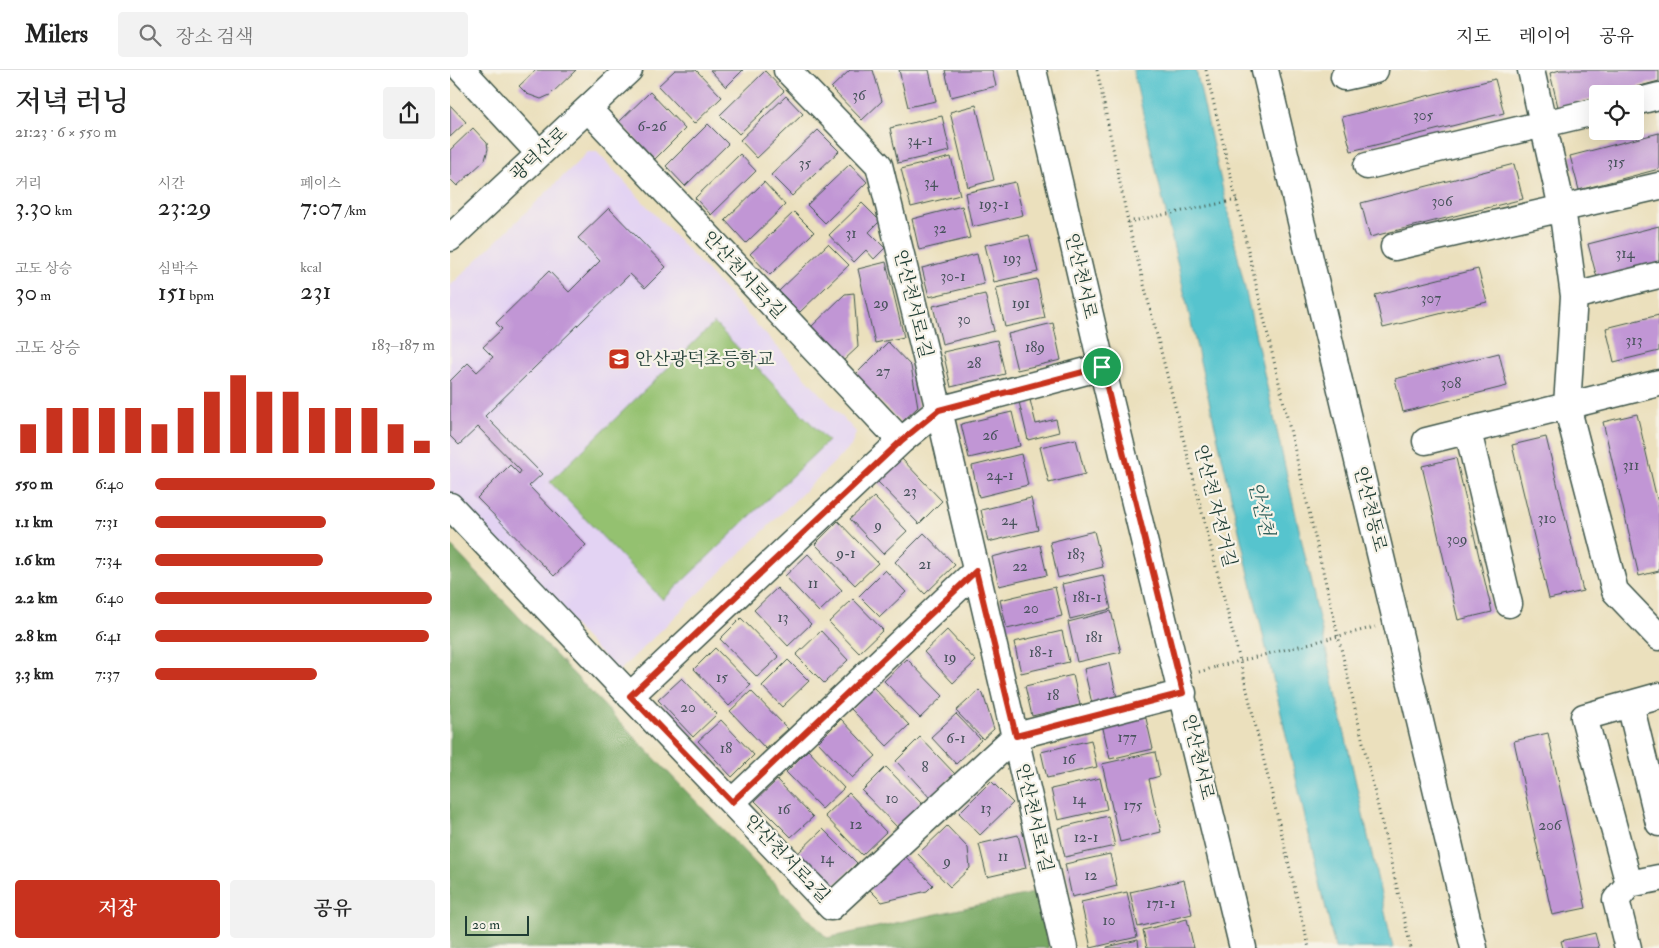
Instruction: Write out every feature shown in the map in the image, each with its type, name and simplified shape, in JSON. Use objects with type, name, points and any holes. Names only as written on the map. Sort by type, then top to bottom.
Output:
[{"type":"street","points":[[462,70],[539,153]]},
{"type":"street","name":"광덕산로","points":[[450,238],[629,70]]},
{"type":"street","name":"안산천서로1길","points":[[787,70],[879,166],[939,410],[1064,948]]},
{"type":"street","name":"안산천서로","points":[[1033,70],[1102,367],[1244,948]]},
{"type":"street","name":"안산천동로","points":[[1265,70],[1398,622],[1474,948]]},
{"type":"street","points":[[1344,77],[1375,70]]},
{"type":"street","points":[[1531,70],[1562,208],[1574,296],[1567,406],[1615,591],[1659,637]]},
{"type":"street","points":[[1644,100],[1659,96]]},
{"type":"street","name":"안산천서로3길","points":[[588,109],[901,441]]},
{"type":"street","points":[[1368,166],[1589,113]]},
{"type":"street","points":[[1394,247],[1659,186]]},
{"type":"street","points":[[1574,296],[1659,275]]},
{"type":"street","points":[[630,696],[901,441],[939,410],[1102,367]]},
{"type":"street","points":[[1426,441],[1567,406],[1658,387]]},
{"type":"street","points":[[1468,431],[1509,604]]},
{"type":"street","name":"안산천서로2길","points":[[450,506],[831,906],[1016,736],[1183,693]]},
{"type":"street","points":[[732,802],[976,571]]},
{"type":"street","points":[[1629,884],[1584,717],[1659,696]]},
{"type":"street","points":[[1630,704],[1659,823]]},
{"type":"street","points":[[1628,948],[1616,900],[1629,884],[1659,878]]},
{"type":"path","name":"안산천 자전거길","points":[[1096,70],[1128,222],[1240,661],[1309,948]]},
{"type":"path","points":[[1206,70],[1411,948]]},
{"type":"path","points":[[1128,222],[1237,200]]},
{"type":"path","points":[[1216,667],[1398,622]]},
{"type":"shaded area","name":"안산광덕초등학교","points":[[588,152],[597,152],[856,432],[851,446],[618,672],[450,495],[450,286]]},
{"type":"green space","points":[[714,323],[828,441],[663,600],[550,482]]},
{"type":"green space","points":[[450,545],[827,938],[1038,892],[1049,948],[450,948]]},
{"type":"water","name":"안산천","points":[[1133,70],[1196,70],[1393,948],[1335,948]]},
{"type":"building","points":[[536,70],[576,70],[550,95],[541,99],[527,94],[519,86]]},
{"type":"building","points":[[675,70],[696,70],[722,97],[694,124],[658,86]]},
{"type":"building","points":[[710,70],[743,70],[726,87]]},
{"type":"building","points":[[850,70],[873,70],[882,101],[862,120],[831,88]]},
{"type":"building","points":[[899,70],[929,70],[936,101],[908,107]]},
{"type":"building","points":[[945,70],[992,70],[996,86],[951,97]]},
{"type":"building","points":[[1560,70],[1659,70],[1659,81],[1644,85],[1589,85],[1589,99],[1558,107],[1550,73]]},
{"type":"building","points":[[765,71],[784,91],[739,134],[720,115]]},
{"type":"building","points":[[1495,79],[1504,113],[1351,151],[1342,117]]},
{"type":"building","points":[[650,92],[685,129],[655,159],[619,122]]},
{"type":"building","points":[[786,96],[803,114],[757,158],[740,140]]},
{"type":"building","points":[[450,105],[466,122],[450,137]]},
{"type":"building","points":[[976,105],[994,180],[968,187],[950,112]]},
{"type":"building","points":[[942,116],[950,151],[898,163],[890,128]]},
{"type":"building","points":[[708,124],[728,144],[685,186],[666,166]]},
{"type":"building","points":[[473,128],[487,143],[488,149],[485,160],[457,186],[450,179],[450,150]]},
{"type":"building","points":[[818,130],[839,151],[792,196],[771,175]]},
{"type":"building","points":[[1659,133],[1659,169],[1579,190],[1570,156],[1632,140],[1644,140],[1644,137]]},
{"type":"building","points":[[740,154],[756,171],[711,215],[695,198]]},
{"type":"building","points":[[951,157],[960,195],[911,207],[901,169]]},
{"type":"building","points":[[850,164],[867,182],[825,223],[807,205]]},
{"type":"building","points":[[1514,164],[1523,199],[1370,237],[1361,203]]},
{"type":"building","points":[[764,182],[785,205],[746,243],[725,220]]},
{"type":"building","points":[[1015,182],[1023,215],[972,227],[965,193]]},
{"type":"building","points":[[862,203],[880,221],[869,232],[885,248],[874,259],[866,250],[854,262],[829,235]]},
{"type":"building","points":[[962,206],[970,238],[919,250],[912,219]]},
{"type":"building","points":[[609,208],[666,267],[645,288],[630,274],[485,416],[542,474],[529,486],[586,545],[554,576],[477,498],[510,465],[519,474],[521,471],[478,427],[459,445],[450,436],[450,381],[468,363],[477,372],[493,357],[483,347],[502,329],[496,323],[549,271],[569,292],[600,261],[578,238]]},
{"type":"building","points":[[794,212],[814,232],[770,275],[750,254]]},
{"type":"building","points":[[1659,226],[1659,263],[1597,278],[1588,244]]},
{"type":"building","points":[[1029,235],[1038,272],[994,282],[985,245]]},
{"type":"building","points":[[828,244],[849,265],[800,312],[779,291]]},
{"type":"building","points":[[977,254],[984,284],[929,297],[922,268]]},
{"type":"building","points":[[886,262],[904,337],[875,343],[858,269]]},
{"type":"building","points":[[1478,269],[1487,302],[1383,328],[1375,295]]},
{"type":"building","points":[[1037,279],[1045,318],[1005,327],[996,288]]},
{"type":"building","points":[[854,293],[858,347],[842,362],[809,329],[845,294]]},
{"type":"building","points":[[985,294],[994,331],[942,344],[933,306]]},
{"type":"building","points":[[1659,315],[1659,351],[1614,362],[1606,328]]},
{"type":"building","points":[[1053,323],[1061,360],[1017,370],[1008,334]]},
{"type":"building","points":[[997,340],[1005,374],[951,387],[943,352]]},
{"type":"building","points":[[888,342],[911,366],[918,407],[901,423],[855,375]]},
{"type":"building","points":[[1499,353],[1507,386],[1403,412],[1395,379]]},
{"type":"building","points":[[1030,400],[1036,424],[1056,419],[1059,432],[1028,440],[1019,402]]},
{"type":"building","points":[[1012,412],[1020,446],[969,458],[961,424]]},
{"type":"building","points":[[1637,414],[1659,508],[1659,571],[1639,576],[1603,422]]},
{"type":"building","points":[[1546,437],[1583,591],[1549,599],[1512,445]]},
{"type":"building","points":[[1076,439],[1085,474],[1049,483],[1040,447]]},
{"type":"building","points":[[1021,454],[1028,485],[979,497],[972,466]]},
{"type":"building","points":[[901,458],[942,501],[919,524],[877,481]]},
{"type":"building","points":[[1456,458],[1492,612],[1458,620],[1422,466]]},
{"type":"building","points":[[874,497],[907,531],[883,554],[850,519]]},
{"type":"building","points":[[1031,498],[1038,530],[988,542],[981,510]]},
{"type":"building","points":[[838,521],[878,563],[855,585],[815,544]]},
{"type":"building","points":[[1094,531],[1103,567],[1058,578],[1050,542]]},
{"type":"building","points":[[924,533],[955,565],[925,594],[895,562]]},
{"type":"building","points":[[1040,545],[1047,575],[999,586],[992,557]]},
{"type":"building","points":[[808,554],[842,590],[819,612],[785,576]]},
{"type":"building","points":[[885,570],[906,592],[880,617],[859,596]]},
{"type":"building","points":[[1103,575],[1111,609],[1070,619],[1062,584]]},
{"type":"building","points":[[1055,587],[1062,616],[1007,629],[1000,600]]},
{"type":"building","points":[[777,588],[811,624],[788,646],[754,610]]},
{"type":"building","points":[[853,599],[883,630],[859,653],[829,622]]},
{"type":"building","points":[[1111,611],[1121,652],[1077,662],[1068,622]]},
{"type":"building","points":[[741,618],[779,657],[757,677],[720,639]]},
{"type":"building","points":[[947,630],[976,661],[953,683],[924,652]]},
{"type":"building","points":[[821,631],[848,660],[824,683],[796,655]]},
{"type":"building","points":[[1062,631],[1069,662],[1021,673],[1014,642]]},
{"type":"building","points":[[715,648],[751,685],[729,706],[694,669]]},
{"type":"building","points":[[907,659],[943,696],[920,718],[884,681]]},
{"type":"building","points":[[788,660],[809,681],[782,707],[762,686]]},
{"type":"building","points":[[1109,663],[1118,702],[1093,708],[1084,669]]},
{"type":"building","points":[[1073,675],[1080,705],[1032,716],[1025,686]]},
{"type":"building","points":[[682,678],[717,714],[693,737],[658,700]]},
{"type":"building","points":[[873,687],[909,725],[887,746],[851,709]]},
{"type":"building","points":[[979,690],[983,694],[994,729],[983,739],[956,711]]},
{"type":"building","points":[[751,691],[788,729],[766,749],[730,711]]},
{"type":"building","points":[[956,714],[981,740],[956,764],[931,737]]},
{"type":"building","points":[[1145,714],[1153,749],[1110,759],[1102,724]]},
{"type":"building","points":[[841,719],[876,756],[852,778],[818,742]]},
{"type":"building","points":[[721,720],[754,755],[732,777],[698,741]]},
{"type":"building","points":[[1548,733],[1586,908],[1552,915],[1514,741]]},
{"type":"building","points":[[920,737],[955,774],[930,798],[896,761]]},
{"type":"building","points":[[1091,740],[1097,767],[1047,778],[1041,752]]},
{"type":"building","points":[[808,750],[844,788],[822,809],[786,772]]},
{"type":"building","points":[[1155,752],[1160,776],[1149,779],[1161,832],[1120,842],[1102,764]]},
{"type":"building","points":[[886,767],[923,805],[898,828],[862,791]]},
{"type":"building","points":[[1100,778],[1107,809],[1058,820],[1051,789]]},
{"type":"building","points":[[777,780],[813,817],[791,837],[755,801]]},
{"type":"building","points":[[991,781],[1013,803],[980,835],[959,813]]},
{"type":"building","points":[[849,793],[886,832],[862,855],[825,816]]},
{"type":"building","points":[[1108,816],[1115,846],[1065,857],[1058,828]]},
{"type":"building","points":[[947,826],[968,848],[970,868],[950,887],[918,854]]},
{"type":"building","points":[[823,829],[857,863],[832,888],[798,853]]},
{"type":"building","points":[[1018,835],[1026,868],[987,877],[979,844]]},
{"type":"building","points":[[901,852],[933,885],[927,891],[882,902],[866,886]]},
{"type":"building","points":[[1110,854],[1117,886],[1072,897],[1065,864]]},
{"type":"building","points":[[1184,880],[1192,914],[1138,927],[1130,892]]},
{"type":"building","points":[[1127,892],[1137,937],[1091,948],[1081,902]]},
{"type":"building","points":[[1187,919],[1194,948],[1147,948],[1143,930]]},
{"type":"building","points":[[1595,933],[1599,948],[1563,948],[1561,941]]},
{"type":"building","points":[[1138,940],[1139,948],[1107,948],[1107,947]]},
{"type":"place","name":"안산광덕초등학교","points":[[619,359]]},
{"type":"route","points":[[1102,367],[1183,693],[1016,736],[976,571],[732,802],[630,696],[901,441],[939,410],[1102,367]]}]
